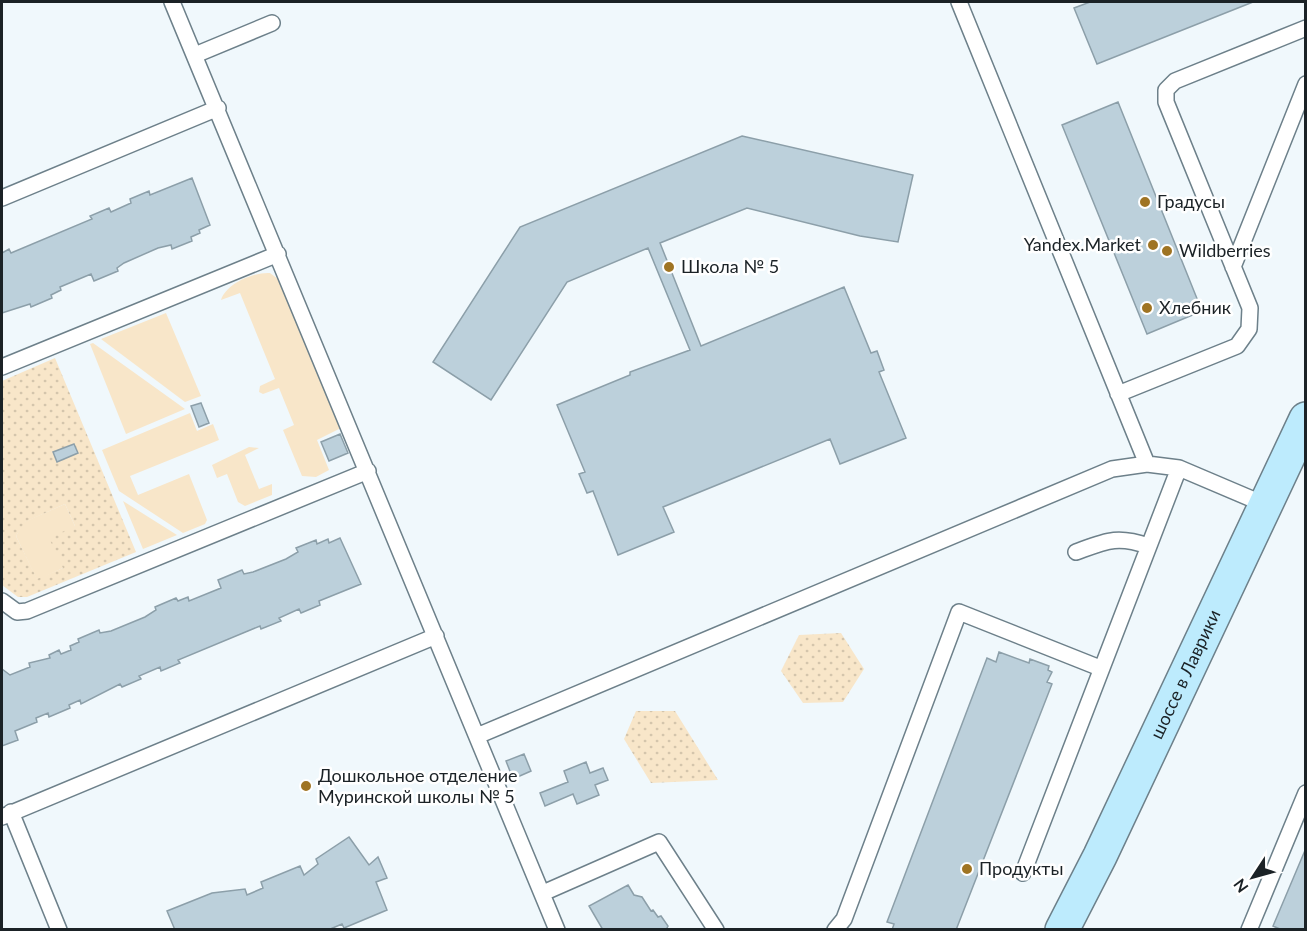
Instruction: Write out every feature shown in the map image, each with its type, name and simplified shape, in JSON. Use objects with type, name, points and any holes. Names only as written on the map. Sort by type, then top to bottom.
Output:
[{"type":"street","name":"шоссе в Лаврики","points":[[1062,930],[1100,855],[1305,419]]},
{"type":"lane","points":[[172,2],[218,108],[557,930]]},
{"type":"lane","points":[[959,2],[1147,464]]},
{"type":"lane","points":[[195,55],[272,23]]},
{"type":"lane","points":[[1118,394],[1237,346],[1249,329],[1250,308],[1166,102],[1166,90],[1175,81],[1305,28]]},
{"type":"lane","points":[[1233,267],[1305,84]]},
{"type":"lane","points":[[2,198],[218,108]]},
{"type":"lane","points":[[2,367],[278,254]]},
{"type":"lane","points":[[477,736],[1112,470],[1147,464],[1179,468],[1266,505]]},
{"type":"lane","points":[[1023,873],[1100,668],[1179,468]]},
{"type":"lane","points":[[2,601],[17,612],[27,611],[368,471]]},
{"type":"lane","points":[[1076,552],[1110,539],[1130,540],[1148,546]]},
{"type":"lane","points":[[835,930],[844,919],[959,612],[1100,668]]},
{"type":"lane","points":[[59,930],[6,814],[436,636]]},
{"type":"lane","points":[[1249,930],[1305,793]]},
{"type":"lane","points":[[543,893],[659,842],[716,930]]},
{"type":"shaded area","points":[[270,273],[282,282],[341,428],[317,440],[329,470],[316,477],[302,476],[283,430],[294,425],[279,388],[263,394],[259,392],[260,386],[275,379],[240,293],[221,300],[228,289],[241,280]]},
{"type":"shaded area","points":[[166,313],[201,396],[185,402],[101,339]]},
{"type":"shaded area","points":[[93,343],[185,409],[126,434],[90,344]]},
{"type":"shaded area","points":[[55,358],[136,552],[27,597],[18,597],[2,585],[2,381]],"holes":[[[65,504],[75,526],[49,538],[63,568],[37,579],[16,536],[25,522]]]},
{"type":"shaded area","points":[[190,413],[197,431],[213,424],[219,440],[130,476],[138,495],[189,474],[207,520],[205,524],[183,533],[119,491],[102,450]]},
{"type":"shaded area","points":[[249,447],[259,448],[245,455],[259,489],[272,484],[272,495],[245,506],[238,502],[227,474],[217,478],[212,465]]},
{"type":"shaded area","points":[[123,501],[177,535],[143,549]]},
{"type":"shaded area","points":[[65,504],[75,526],[63,568],[37,580],[16,536],[24,522]]},
{"type":"shaded area","points":[[841,633],[864,669],[843,702],[803,703],[781,671],[799,635]]},
{"type":"shaded area","points":[[636,711],[675,711],[718,780],[651,783],[624,739]]},
{"type":"building","points":[[1090,2],[1253,2],[1097,64],[1074,8]]},
{"type":"building","points":[[1118,102],[1202,311],[1147,334],[1062,125]]},
{"type":"building","points":[[742,136],[913,175],[898,242],[860,236],[747,208],[660,243],[701,346],[844,287],[871,353],[877,351],[884,370],[879,372],[906,438],[840,464],[830,439],[663,507],[674,532],[618,555],[593,491],[587,493],[579,474],[585,472],[557,405],[630,375],[630,372],[690,350],[648,248],[567,282],[491,400],[433,362],[520,227]]},
{"type":"building","points":[[192,178],[210,225],[191,237],[192,241],[172,249],[171,245],[158,248],[124,263],[117,268],[118,271],[94,281],[91,274],[60,287],[61,290],[51,295],[52,298],[31,307],[30,304],[2,313],[2,253],[9,249],[11,253],[92,219],[90,216],[109,208],[111,212],[131,203],[130,199],[149,191],[150,195]]},
{"type":"building","points":[[201,403],[209,423],[199,427],[191,406]]},
{"type":"building","points":[[340,434],[348,453],[329,461],[321,442]]},
{"type":"building","points":[[74,444],[78,453],[57,462],[53,452]]},
{"type":"building","points":[[340,538],[361,584],[319,601],[320,605],[301,613],[299,609],[279,618],[281,621],[261,629],[260,626],[178,660],[180,663],[161,671],[160,667],[139,676],[141,679],[122,687],[120,684],[81,704],[80,700],[69,705],[70,708],[49,717],[48,713],[36,718],[37,722],[15,731],[18,740],[2,746],[2,669],[10,675],[30,667],[29,663],[50,658],[49,655],[59,650],[61,654],[71,650],[70,646],[79,642],[78,639],[99,630],[100,633],[111,631],[145,617],[156,610],[155,607],[176,598],[178,601],[188,597],[189,601],[221,588],[218,580],[242,570],[244,574],[253,572],[286,559],[298,552],[296,548],[316,540],[317,544],[328,539],[329,543]]},
{"type":"building","points":[[999,652],[1029,663],[1030,659],[1049,666],[1048,670],[1052,672],[1047,682],[1052,684],[956,930],[892,930],[894,924],[887,922],[987,658],[996,662]]},
{"type":"building","points":[[524,754],[531,771],[513,779],[506,761]]},
{"type":"building","points":[[586,762],[590,773],[603,768],[608,780],[595,785],[599,795],[577,804],[573,794],[545,806],[540,793],[568,782],[564,771]]},
{"type":"building","points":[[349,837],[369,865],[378,857],[387,878],[376,882],[387,910],[344,928],[342,924],[328,930],[175,930],[167,911],[212,893],[245,889],[247,895],[263,888],[261,882],[300,866],[304,875],[318,864],[316,859]]},
{"type":"building","points":[[1306,848],[1306,930],[1282,930],[1273,926]]},
{"type":"building","points":[[628,885],[634,895],[642,897],[651,911],[653,910],[658,917],[661,916],[668,926],[666,930],[603,930],[589,906]]},
{"type":"place","name":"Градусы","points":[[1145,202]]},
{"type":"place","name":"Yandex.Market","points":[[1153,245]]},
{"type":"place","name":"Wildberries","points":[[1167,251]]},
{"type":"place","name":"Школа № 5","points":[[669,267]]},
{"type":"place","name":"Хлебник","points":[[1147,308]]},
{"type":"place","name":"Дошкольное отделение Муринской школы № 5","points":[[306,786]]},
{"type":"place","name":"Продукты","points":[[967,869]]}]
